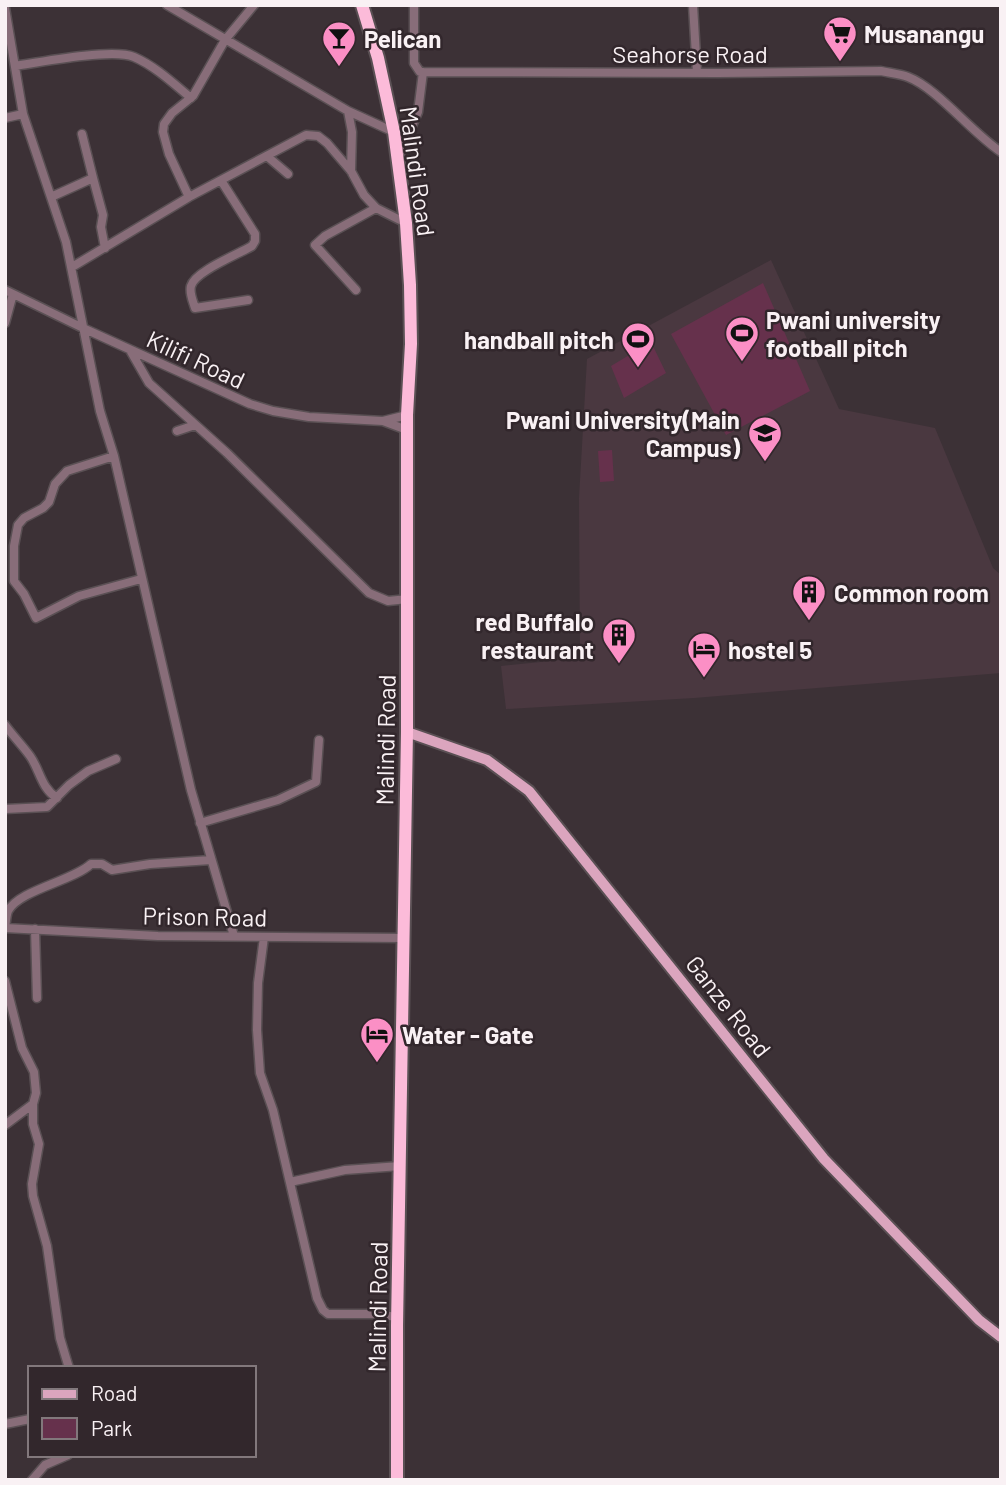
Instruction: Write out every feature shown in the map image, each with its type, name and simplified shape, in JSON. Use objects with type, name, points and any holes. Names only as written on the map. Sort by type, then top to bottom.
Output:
[{"type":"highway","name":"Malindi Road","points":[[362,5],[378,58],[394,132],[406,223],[410,285],[397,1480]]},
{"type":"main road","name":"Ganze Road","points":[[407,732],[488,760],[530,791],[824,1159],[979,1320],[1001,1337]]},
{"type":"street","points":[[167,5],[348,111],[394,132]]},
{"type":"street","points":[[189,197],[169,154],[163,129],[168,117],[191,98],[225,40],[253,5]]},
{"type":"street","points":[[398,159],[418,113],[424,72],[417,70],[414,63],[414,5]]},
{"type":"street","points":[[693,5],[697,74]]},
{"type":"street","points":[[5,8],[23,114],[72,267],[100,411],[114,456],[200,823],[234,936]]},
{"type":"street","points":[[15,66],[127,55],[149,65],[191,98]]},
{"type":"street","name":"Seahorse Road","points":[[424,72],[697,74],[881,71],[907,76],[920,83],[1001,152]]},
{"type":"street","points":[[348,111],[352,132],[351,171]]},
{"type":"street","points":[[5,118],[23,114]]},
{"type":"street","points":[[82,134],[103,215],[101,227],[105,248]]},
{"type":"street","points":[[72,267],[189,197],[268,157],[296,139],[312,134],[322,139],[351,171],[364,195],[376,208],[406,223]]},
{"type":"street","points":[[268,157],[288,174]]},
{"type":"street","points":[[51,197],[93,178]]},
{"type":"street","points":[[222,181],[255,234],[255,241],[252,246],[199,275],[192,284],[191,295],[195,308],[248,300]]},
{"type":"street","points":[[356,290],[315,245],[319,239],[376,208]]},
{"type":"street","points":[[5,323],[9,292]]},
{"type":"street","name":"Kilifi Road","points":[[9,292],[225,394],[272,411],[309,418],[383,421],[407,415]]},
{"type":"street","points":[[130,350],[149,383],[272,496],[369,593],[388,601],[408,600]]},
{"type":"street","name":"Kilifi Road","points":[[383,421],[407,430]]},
{"type":"street","points":[[177,431],[195,425]]},
{"type":"street","points":[[114,456],[67,471],[55,484],[49,502],[24,517],[18,524],[9,580],[24,594],[36,618],[79,596],[141,579]]},
{"type":"street","points":[[5,725],[33,761],[37,774],[49,791],[57,798]]},
{"type":"street","points":[[200,823],[278,800],[317,782],[319,740]]},
{"type":"street","points":[[5,808],[47,807],[88,771],[116,759]]},
{"type":"street","points":[[5,928],[9,904],[83,872],[91,864],[102,864],[112,870],[150,864],[211,860]]},
{"type":"street","name":"Prison Road","points":[[5,928],[158,936],[404,938]]},
{"type":"street","points":[[35,929],[37,998]]},
{"type":"street","points":[[264,937],[258,983],[258,1053],[317,1298],[328,1314],[397,1317]]},
{"type":"street","points":[[5,981],[22,1048],[34,1072],[36,1093],[33,1124],[39,1144],[32,1184],[33,1196],[47,1246],[60,1338],[68,1366]]},
{"type":"street","points":[[5,1125],[33,1104]]},
{"type":"street","points":[[290,1182],[345,1170],[400,1166]]},
{"type":"street","points":[[5,1424],[28,1419]]},
{"type":"street","points":[[32,1480],[45,1465],[63,1457]]},
{"type":"shaded area","name":"Pwani University(Main Campus)","points":[[771,260],[839,409],[935,428],[993,568],[1001,575],[1001,673],[694,698],[506,709],[501,666],[580,658],[579,498],[587,359]]},
{"type":"green space","name":"Pwani university football pitch","points":[[763,283],[810,391],[726,435],[671,334]]},
{"type":"green space","name":"handball pitch","points":[[651,342],[666,373],[624,398],[611,366]]},
{"type":"green space","points":[[612,450],[614,481],[600,482],[598,451]]},
{"type":"place","name":"Musanangu","points":[[840,63]]},
{"type":"place","name":"Pelican","points":[[339,68]]},
{"type":"place","name":"Pwani university football pitch","points":[[742,363]]},
{"type":"place","name":"handball pitch","points":[[638,369]]},
{"type":"place","name":"Pwani University(Main Campus)","points":[[765,463]]},
{"type":"place","name":"Common room","points":[[809,622]]},
{"type":"place","name":"red Buffalo restaurant","points":[[619,665]]},
{"type":"place","name":"hostel 5","points":[[704,679]]},
{"type":"place","name":"Water - Gate","points":[[377,1064]]}]
